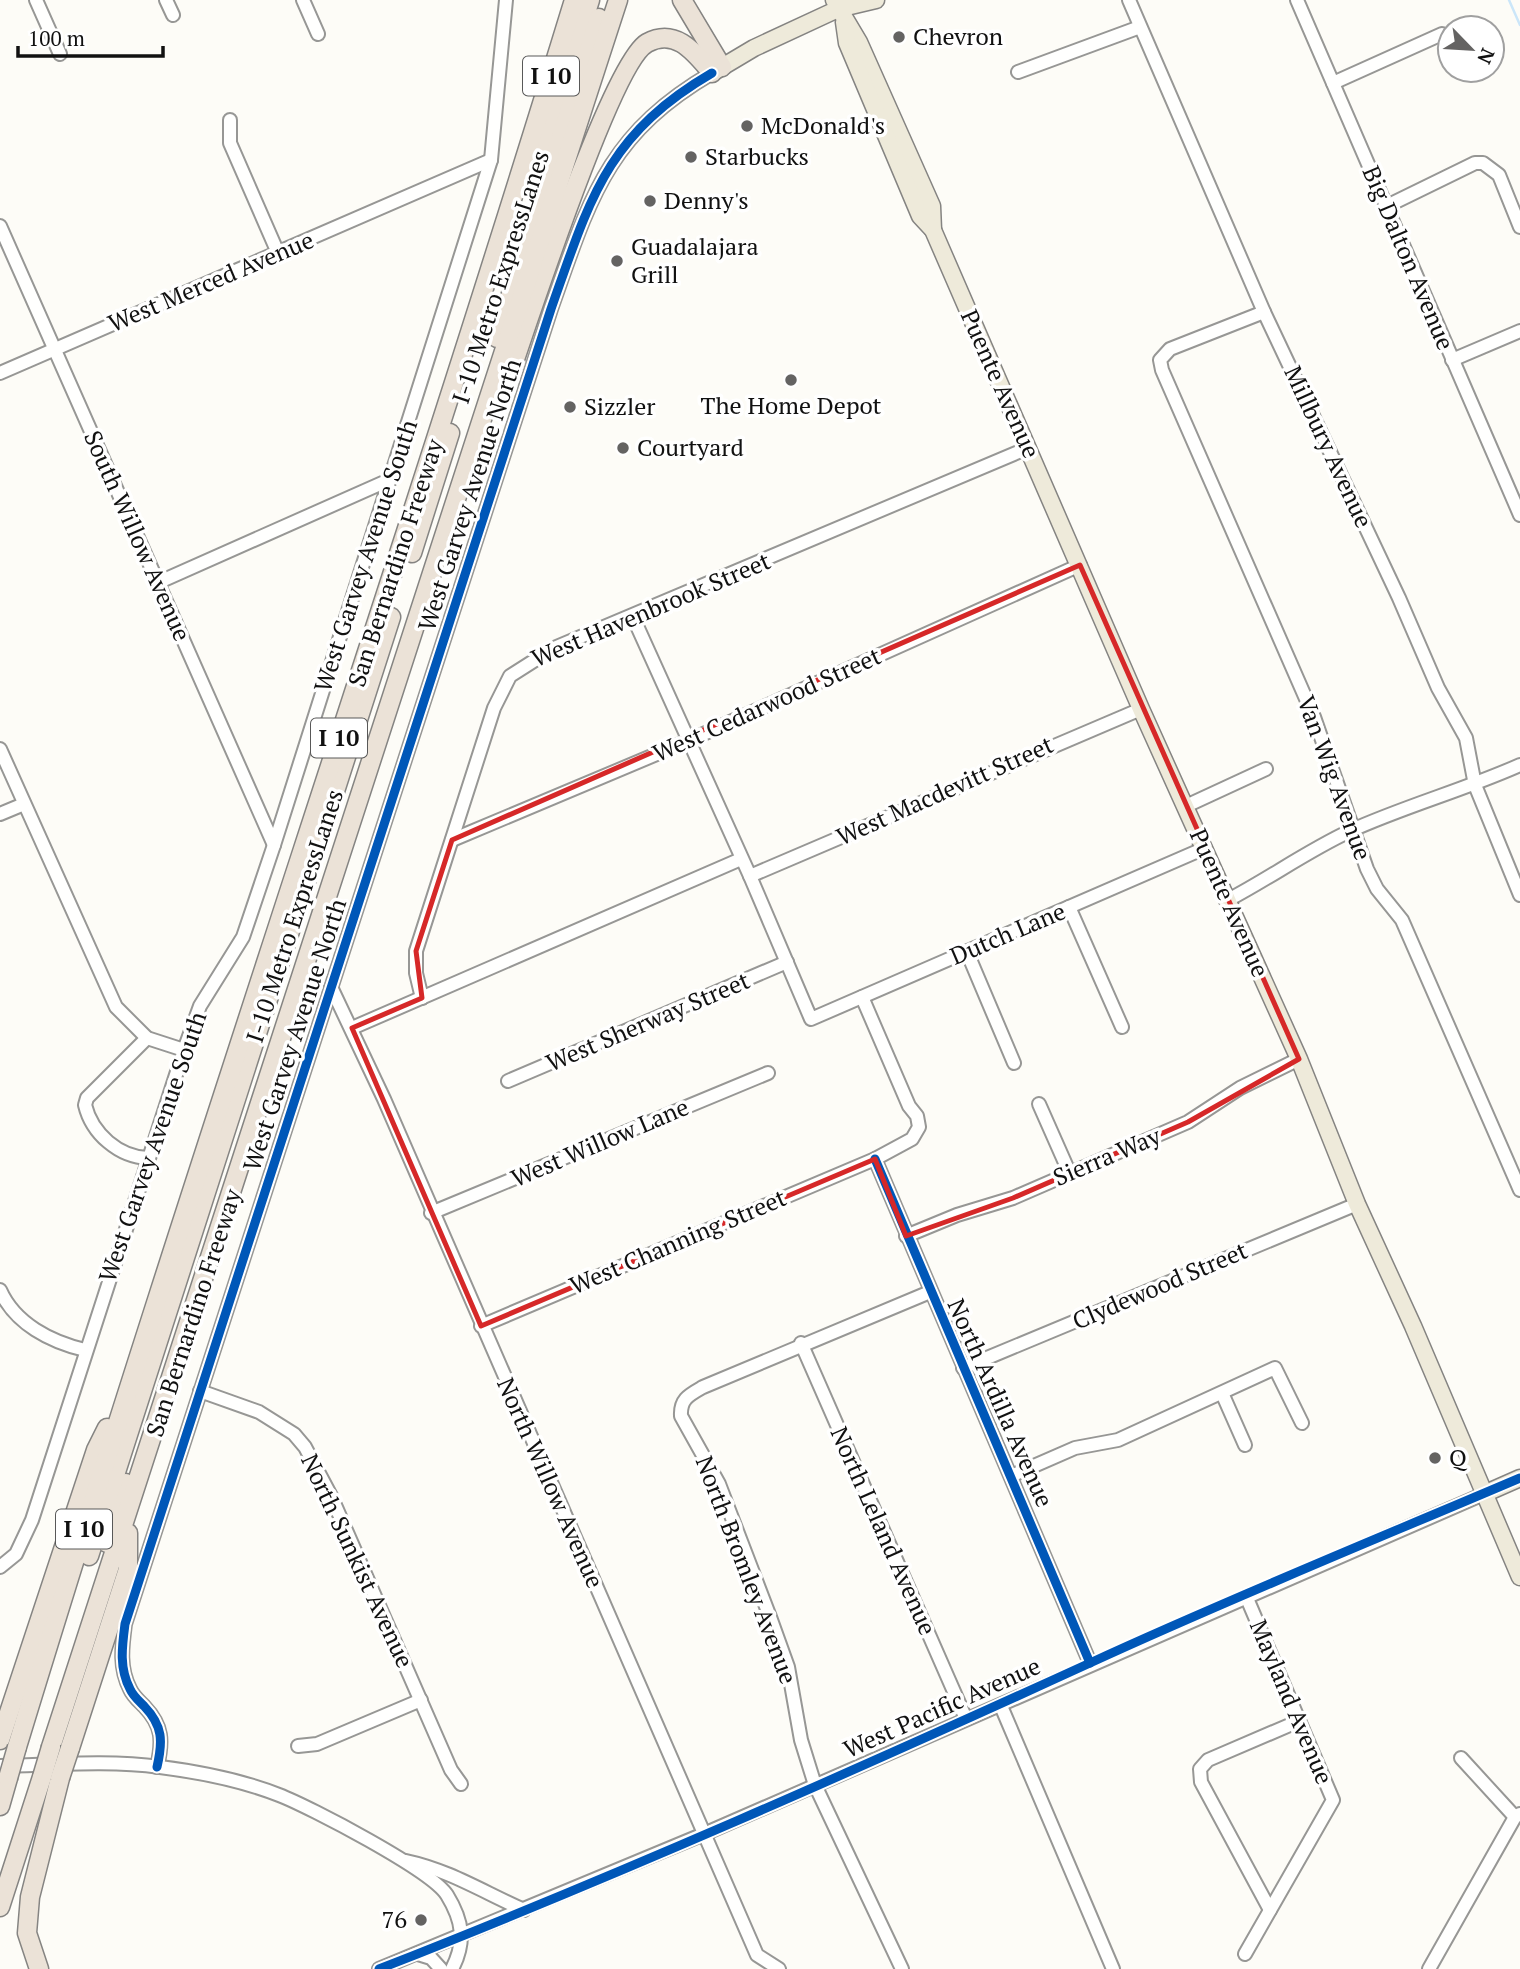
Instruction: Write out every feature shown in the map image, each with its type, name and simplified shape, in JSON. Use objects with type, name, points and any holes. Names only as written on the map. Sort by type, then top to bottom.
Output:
[{"type":"highway","points":[[527,153],[562,0]]},
{"type":"highway","name":"San Bernardino Freeway","points":[[0,1806],[4,1772],[18,1747],[127,1391],[574,0]]},
{"type":"highway","name":"I-10 Metro ExpressLanes","points":[[42,1667],[60,1647],[590,0]]},
{"type":"highway","name":"I-10 Metro ExpressLanes","points":[[74,1678],[72,1650],[605,0]]},
{"type":"highway","name":"San Bernardino Freeway","points":[[0,1907],[51,1778],[51,1747],[128,1517],[618,0]]},
{"type":"highway","points":[[682,0],[717,70]]},
{"type":"highway","points":[[482,421],[508,380],[541,282],[615,89],[635,55],[646,44],[671,38],[683,42],[717,70]]},
{"type":"highway","points":[[0,1740],[96,1450],[127,1391]]},
{"type":"highway","points":[[39,1969],[27,1933],[30,1896],[51,1778],[70,1748],[128,1569],[128,1517]]},
{"type":"main road","points":[[717,70],[754,48],[845,7],[876,0]]},
{"type":"main road","name":"Puente Avenue","points":[[845,7],[847,43],[891,149],[920,216],[933,230],[1141,709],[1299,1059],[1357,1203],[1486,1493],[1520,1577]]},
{"type":"main road","name":"West Pacific Avenue","points":[[1486,1493],[1520,1478]]},
{"type":"street","points":[[36,0],[60,54]]},
{"type":"street","points":[[166,0],[173,15]]},
{"type":"street","points":[[303,0],[317,34]]},
{"type":"street","name":"West Garvey Avenue South","points":[[0,1567],[16,1554],[25,1537],[184,1050],[200,1006],[243,937],[274,845],[389,480],[450,297],[491,160],[506,0]]},
{"type":"street","name":"Millbury Avenue","points":[[1129,0],[1264,312],[1399,598],[1438,688],[1466,738],[1475,785],[1520,895]]},
{"type":"street","name":"Big Dalton Avenue","points":[[1297,0],[1519,511]]},
{"type":"street","points":[[1018,72],[1074,49],[1102,43],[1140,27]]},
{"type":"street","points":[[1333,83],[1436,37]]},
{"type":"street","name":"West Garvey Avenue North","points":[[158,1767],[161,1730],[158,1721],[131,1693],[124,1676],[121,1652],[127,1619],[551,309],[584,216],[624,143],[654,111],[717,70]]},
{"type":"street","points":[[230,120],[230,143],[278,253]]},
{"type":"street","name":"West Merced Avenue","points":[[0,373],[491,160]]},
{"type":"street","points":[[1387,206],[1475,163],[1483,163],[1499,176],[1520,227]]},
{"type":"street","name":"South Willow Avenue","points":[[0,226],[274,845]]},
{"type":"street","name":"Van Wig Avenue","points":[[1264,312],[1170,349],[1160,359],[1162,370],[1314,717],[1352,830],[1377,889],[1402,920],[1520,1190]]},
{"type":"street","points":[[1452,360],[1520,331]]},
{"type":"street","name":"West Havenbrook Street","points":[[422,998],[416,973],[416,951],[494,708],[510,676],[554,648],[633,617],[1028,448]]},
{"type":"street","points":[[158,583],[389,480]]},
{"type":"street","name":"West Cedarwood Street","points":[[452,840],[690,740],[1080,565]]},
{"type":"street","points":[[633,617],[751,876],[787,962]]},
{"type":"street","name":"West Macdevitt Street","points":[[751,876],[1141,709]]},
{"type":"street","points":[[0,749],[116,1007],[147,1038],[184,1050]]},
{"type":"street","points":[[1228,900],[1279,874],[1311,850],[1352,830],[1475,785],[1520,765]]},
{"type":"street","points":[[1186,806],[1266,769]]},
{"type":"street","points":[[0,814],[24,804]]},
{"type":"street","name":"Dutch Lane","points":[[787,962],[811,1019],[1205,848]]},
{"type":"street","points":[[352,1028],[741,859]]},
{"type":"street","points":[[1069,907],[1122,1027]]},
{"type":"street","points":[[967,951],[1014,1063]]},
{"type":"street","name":"West Sherway Street","points":[[508,1081],[787,962]]},
{"type":"street","name":"North Willow Avenue","points":[[331,986],[352,1028],[757,1955],[779,1969]]},
{"type":"street","name":"West Channing Street","points":[[481,1326],[875,1159],[912,1139],[919,1127],[862,997]]},
{"type":"street","points":[[147,1038],[88,1098],[85,1105],[107,1141],[117,1150],[131,1157],[148,1158]]},
{"type":"street","name":"Sierra Way","points":[[906,1236],[1070,1174],[1188,1122],[1240,1088],[1299,1059]]},
{"type":"street","name":"West Willow Lane","points":[[431,1213],[768,1073]]},
{"type":"street","points":[[1039,1104],[1070,1174]]},
{"type":"street","name":"North Ardilla Avenue","points":[[875,1159],[1090,1663]]},
{"type":"street","name":"Clydewood Street","points":[[963,1368],[1357,1203]]},
{"type":"street","points":[[0,1290],[16,1312],[35,1329],[58,1344],[85,1350]]},
{"type":"street","points":[[801,1343],[930,1292]]},
{"type":"street","name":"North Bromley Avenue","points":[[801,1343],[686,1397],[680,1406],[681,1416],[719,1484],[788,1667],[801,1740],[815,1784],[902,1969]]},
{"type":"street","name":"North Leland Avenue","points":[[801,1343],[966,1719]]},
{"type":"street","points":[[1011,1476],[1075,1448],[1118,1440],[1275,1368],[1302,1423]]},
{"type":"street","name":"North Sunkist Avenue","points":[[201,1391],[258,1412],[294,1434],[305,1447],[320,1471],[450,1770],[461,1784]]},
{"type":"street","points":[[1222,1393],[1245,1445]]},
{"type":"street","name":"West Pacific Avenue","points":[[379,1969],[464,1936],[704,1834],[1001,1706],[1090,1663],[1486,1493]]},
{"type":"street","name":"Mayland Avenue","points":[[1245,1954],[1334,1800],[1246,1596]]},
{"type":"street","points":[[298,1746],[317,1744],[421,1700]]},
{"type":"street","points":[[1001,1706],[1113,1969]]},
{"type":"street","points":[[1270,1910],[1201,1782],[1200,1769],[1208,1760],[1300,1721]]},
{"type":"street","points":[[1429,1969],[1517,1815],[1461,1758]]},
{"type":"street","points":[[4,1772],[158,1767],[230,1780],[277,1794],[321,1813],[399,1860],[446,1893],[464,1936],[461,1951],[452,1969]]},
{"type":"street","points":[[399,1860],[441,1869],[498,1900],[524,1910]]},
{"type":"street","points":[[418,1954],[431,1958],[441,1969]]},
{"type":"highlighted area","points":[[1080,565],[1299,1059],[1188,1122],[1013,1198],[906,1236],[875,1159],[481,1326],[352,1028],[422,998],[416,951],[452,840]]},
{"type":"waterway","points":[[1509,0],[1520,25]]},
{"type":"cycle path","points":[[157,1767],[161,1742],[158,1727],[150,1713],[131,1692],[124,1673],[122,1649],[125,1624],[551,309],[578,234],[606,173],[625,146],[648,121],[676,96],[712,73]]},
{"type":"cycle path","points":[[875,1159],[1090,1663]]},
{"type":"cycle path","points":[[379,1969],[737,1821],[1197,1615],[1520,1478]]},
{"type":"place","name":"Chevron","points":[[899,37]]},
{"type":"place","name":"McDonald's","points":[[747,126]]},
{"type":"place","name":"Starbucks","points":[[691,157]]},
{"type":"place","name":"Denny's","points":[[650,201]]},
{"type":"place","name":"Guadalajara Grill","points":[[617,261]]},
{"type":"place","name":"The Home Depot","points":[[791,380]]},
{"type":"place","name":"Sizzler","points":[[570,407]]},
{"type":"place","name":"Courtyard","points":[[623,448]]},
{"type":"place","name":"Q","points":[[1435,1458]]},
{"type":"place","name":"76","points":[[421,1920]]}]
